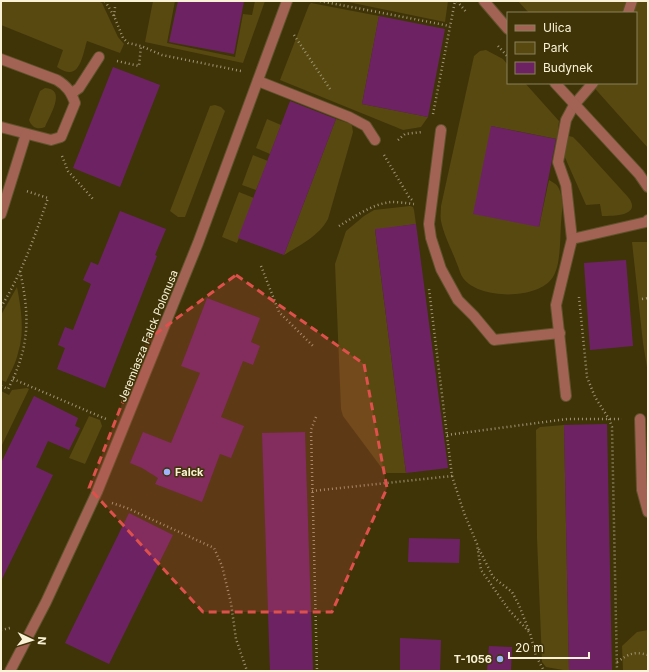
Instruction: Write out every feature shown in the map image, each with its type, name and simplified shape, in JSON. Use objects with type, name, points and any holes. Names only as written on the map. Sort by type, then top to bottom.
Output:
[{"type":"street","name":"Jeremiasza Falck Polonusa","points":[[10,671],[46,602],[97,492],[198,243],[287,1]]},
{"type":"street","points":[[484,1],[507,28]]},
{"type":"street","points":[[628,12],[632,1]]},
{"type":"street","points":[[72,93],[79,88],[99,57]]},
{"type":"street","points":[[1,59],[57,80],[65,85],[72,93],[75,103],[61,137],[55,139],[51,140],[1,127]]},
{"type":"street","points":[[258,81],[349,117],[366,126],[375,140]]},
{"type":"street","points":[[556,84],[639,174],[648,187]]},
{"type":"street","points":[[566,396],[556,305],[572,239],[566,185],[558,162],[566,120],[574,105],[592,84]]},
{"type":"street","points":[[441,130],[429,224],[430,238],[441,269],[458,300],[494,340],[560,332]]},
{"type":"street","points":[[1,214],[26,134]]},
{"type":"street","points":[[572,239],[646,222],[648,220]]},
{"type":"street","points":[[640,419],[642,490],[648,512]]},
{"type":"path","points":[[105,1],[114,16],[123,38],[128,43],[141,46],[162,55],[246,72]]},
{"type":"path","points":[[320,1],[450,26]]},
{"type":"path","points":[[344,1],[344,6]]},
{"type":"path","points":[[432,116],[455,1]]},
{"type":"path","points":[[114,16],[116,7]]},
{"type":"path","points":[[292,31],[349,117]]},
{"type":"path","points":[[99,57],[139,66],[141,46]]},
{"type":"path","points":[[398,140],[405,134],[441,130]]},
{"type":"path","points":[[55,139],[68,171],[93,199]]},
{"type":"path","points":[[338,226],[377,205],[391,202],[416,204],[409,197],[375,140]]},
{"type":"path","points":[[1,307],[9,295],[30,251],[48,198],[11,186]]},
{"type":"path","points":[[261,266],[279,312],[314,347]]},
{"type":"path","points":[[1,386],[8,389],[19,365],[25,344],[26,296],[20,271]]},
{"type":"path","points":[[429,287],[452,476],[476,544],[493,577],[512,592],[519,605],[530,633],[536,656],[544,671]]},
{"type":"path","points":[[578,293],[587,377],[595,397],[609,419],[612,427],[617,671]]},
{"type":"path","points":[[642,299],[648,298]]},
{"type":"path","points":[[13,379],[124,426]]},
{"type":"path","points":[[316,417],[310,430],[317,671]]},
{"type":"path","points":[[447,435],[567,419],[609,419]]},
{"type":"path","points":[[312,491],[452,476]]},
{"type":"path","points":[[110,503],[127,508],[214,548],[222,566],[231,604],[236,639],[247,671]]},
{"type":"path","points":[[476,544],[481,570],[509,610],[530,633]]},
{"type":"path","points":[[1,630],[14,627]]},
{"type":"path","points":[[616,663],[629,654],[639,652],[648,655]]},
{"type":"highlighted area","points":[[236,275],[364,364],[387,488],[332,612],[203,612],[89,488],[147,340]]},
{"type":"green space","points":[[1,1],[98,1],[102,3],[118,37],[124,44],[120,53],[87,41],[81,60],[76,69],[69,72],[64,71],[57,67],[63,50],[1,25]]},
{"type":"green space","points":[[153,1],[175,1],[167,43],[235,57],[243,14],[252,15],[255,1],[265,1],[243,63],[145,42]]},
{"type":"green space","points":[[343,1],[448,1],[445,22]]},
{"type":"green space","points":[[518,1],[648,1],[648,148],[591,84],[637,84],[637,12],[528,12]]},
{"type":"green space","points":[[311,3],[379,16],[362,104],[428,117],[421,127],[403,130],[280,80]]},
{"type":"green space","points":[[486,50],[503,59],[507,64],[507,84],[526,84],[559,121],[557,139],[491,126],[539,227],[549,180],[556,184],[560,191],[562,200],[560,251],[556,272],[546,285],[523,293],[495,293],[482,290],[471,285],[463,278],[444,232],[441,219],[441,206],[474,56],[480,51]]},
{"type":"green space","points":[[45,88],[52,89],[56,98],[53,110],[45,127],[38,128],[34,127],[29,120],[40,91]]},
{"type":"green space","points":[[215,105],[221,107],[225,111],[185,217],[178,217],[170,211],[210,106]]},
{"type":"green space","points":[[267,119],[281,125],[270,154],[256,148]]},
{"type":"green space","points":[[336,119],[351,124],[353,132],[328,219],[320,230],[303,244],[284,255]]},
{"type":"green space","points":[[566,137],[573,137],[579,143],[628,197],[632,203],[632,208],[629,211],[625,214],[602,216],[600,204],[586,205],[563,153]]},
{"type":"green space","points":[[253,155],[268,161],[256,190],[242,185]]},
{"type":"green space","points":[[239,192],[254,198],[237,243],[222,237]]},
{"type":"green space","points":[[410,206],[413,207],[414,210],[416,224],[375,230],[406,473],[387,473],[343,416],[341,409],[335,264],[346,231],[364,216],[374,210]]},
{"type":"green space","points":[[632,242],[648,242],[648,373],[643,343]]},
{"type":"green space","points":[[17,287],[21,312],[21,337],[16,360],[6,382],[1,380],[1,315]]},
{"type":"green space","points":[[29,389],[1,447],[1,391],[9,395],[12,390]]},
{"type":"green space","points":[[89,416],[100,420],[102,426],[85,464],[69,458]]},
{"type":"green space","points":[[564,425],[569,671],[546,667],[542,662],[537,538],[536,430],[540,427]]},
{"type":"green space","points":[[648,630],[648,671],[623,671],[622,646],[637,632]]},
{"type":"building","points":[[178,1],[244,1],[234,54],[169,42]]},
{"type":"building","points":[[379,16],[445,29],[428,117],[362,104]]},
{"type":"building","points":[[113,67],[160,85],[120,187],[73,168]]},
{"type":"building","points":[[290,101],[336,119],[284,255],[238,238]]},
{"type":"building","points":[[491,126],[556,139],[539,227],[473,214]]},
{"type":"building","points":[[120,211],[166,229],[155,255],[157,256],[105,388],[57,369],[65,348],[58,345],[65,327],[73,330],[91,284],[83,280],[91,262],[98,265]]},
{"type":"building","points":[[416,224],[448,468],[406,473],[375,229]]},
{"type":"building","points":[[626,260],[633,346],[590,350],[584,263]]},
{"type":"building","points":[[207,298],[260,318],[251,342],[260,346],[253,365],[243,361],[221,417],[244,426],[231,458],[220,454],[202,502],[155,484],[158,478],[142,468],[130,463],[143,432],[171,443],[200,373],[181,366]]},
{"type":"building","points":[[34,396],[78,418],[75,426],[80,428],[69,450],[48,441],[36,467],[53,475],[1,581],[1,463]]},
{"type":"building","points":[[607,424],[612,671],[569,671],[564,425]]},
{"type":"building","points":[[305,432],[313,671],[270,671],[262,433]]},
{"type":"building","points":[[129,513],[173,535],[109,664],[65,643]]},
{"type":"building","points":[[409,538],[460,539],[459,563],[408,562]]},
{"type":"building","points":[[400,638],[441,640],[440,671],[400,671]]},
{"type":"building","name":"T-1056","points":[[489,646],[512,647],[511,671],[487,671]]},
{"type":"place","name":"Falck","points":[[167,472]]},
{"type":"place","name":"T-1056","points":[[500,659]]}]
